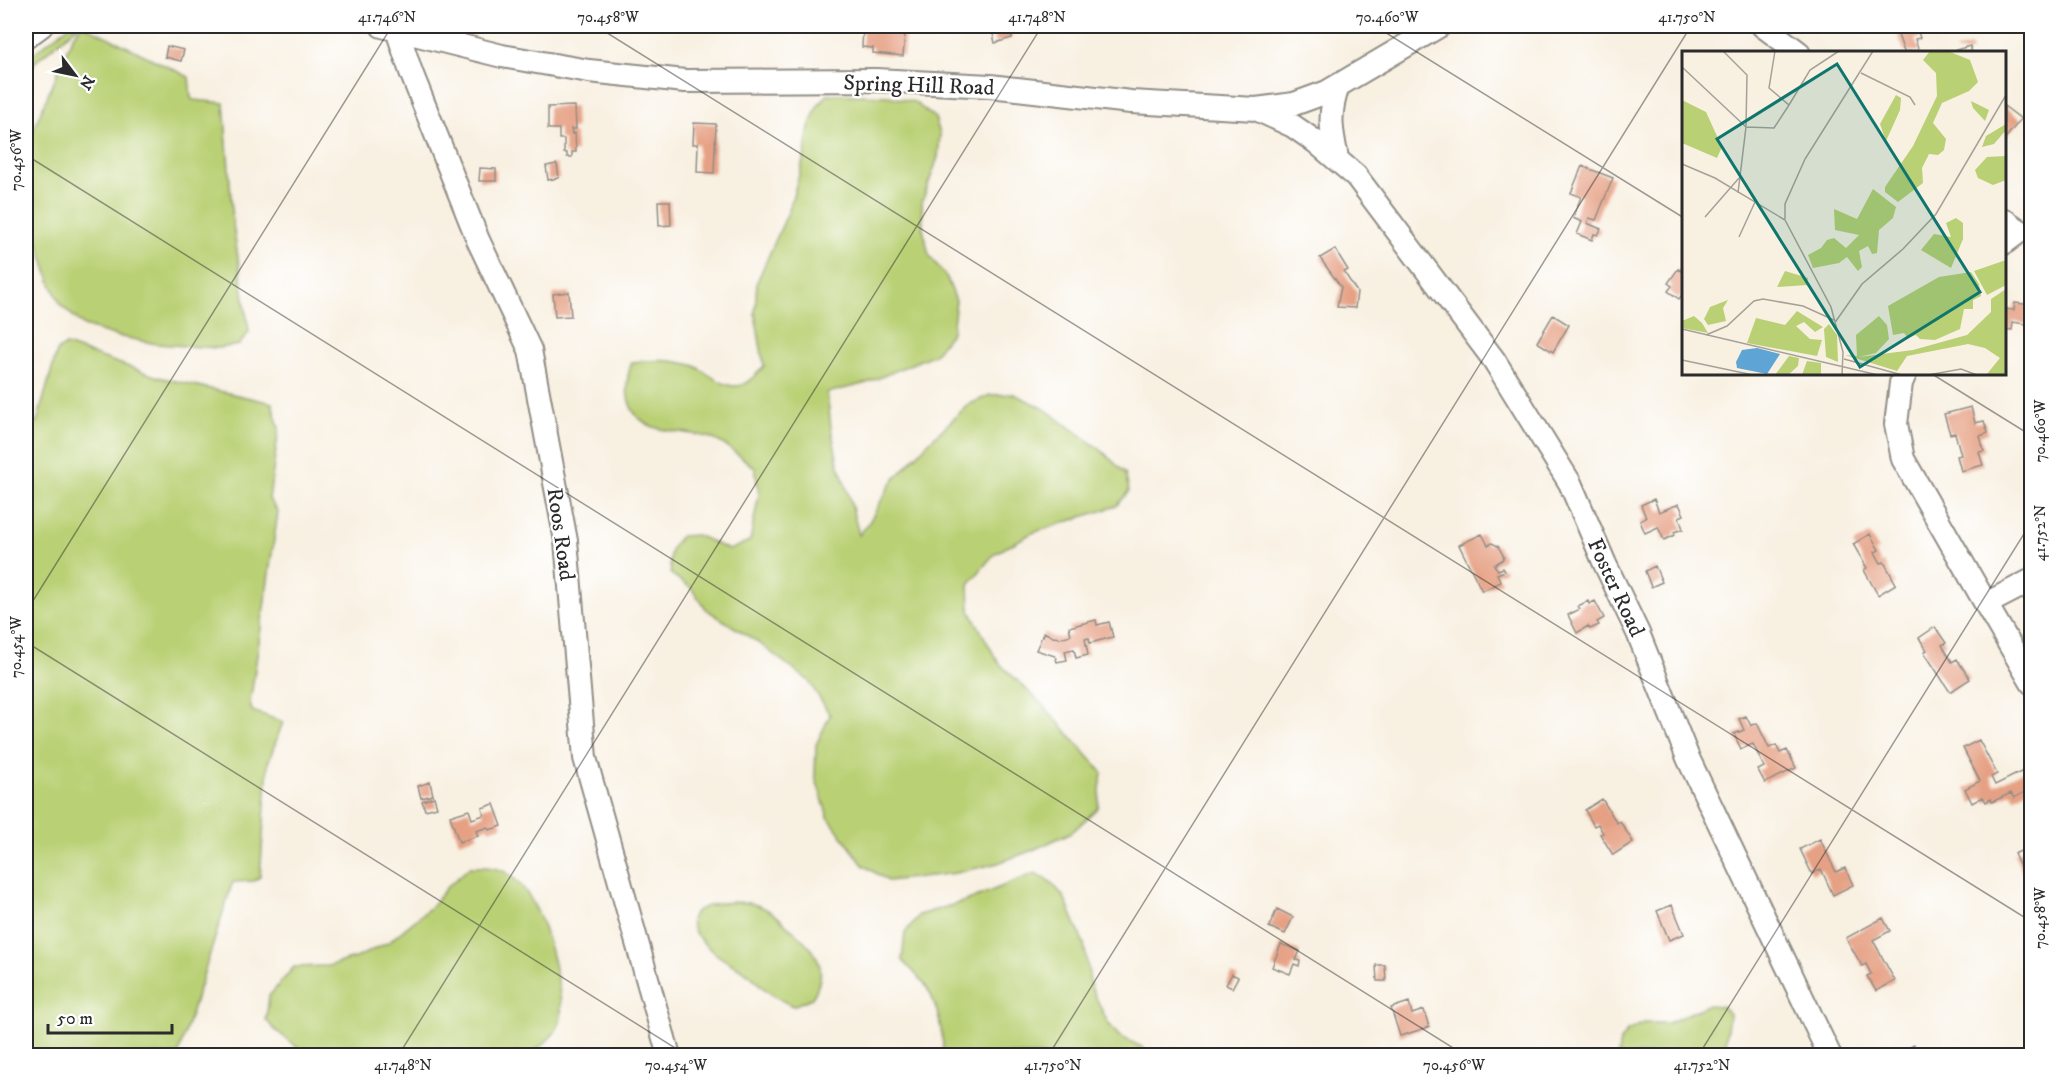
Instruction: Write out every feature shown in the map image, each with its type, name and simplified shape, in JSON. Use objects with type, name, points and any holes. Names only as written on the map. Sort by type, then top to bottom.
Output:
[{"type":"street","points":[[26,38],[41,26]]},
{"type":"street","name":"Spring Hill Road","points":[[393,27],[524,60],[589,71],[685,81],[876,80],[990,86],[1131,102],[1256,109],[1294,104],[1338,86],[1439,26]]},
{"type":"street","points":[[1763,26],[1797,51]]},
{"type":"street","name":"Roos Road","points":[[393,27],[478,240],[530,350],[566,541],[585,758],[669,1056]]},
{"type":"street","points":[[1338,86],[1332,104],[1330,125],[1338,158]]},
{"type":"street","name":"Foster Road","points":[[1256,109],[1293,126],[1338,158],[1356,176],[1494,360],[1570,483],[1638,633],[1688,758],[1830,1056]]},
{"type":"street","points":[[1905,375],[1901,383],[1896,424],[1903,459],[2031,683]]},
{"type":"street","points":[[1986,604],[2031,580]]},
{"type":"green space","points":[[69,26],[78,26],[34,63],[26,83],[26,59]]},
{"type":"green space","points":[[81,26],[189,77],[193,100],[224,103],[233,224],[249,332],[239,345],[218,348],[157,344],[117,336],[84,326],[61,305],[51,284],[26,204],[26,155],[34,128],[73,36]]},
{"type":"green space","points":[[828,94],[888,96],[914,102],[935,118],[940,134],[938,157],[922,202],[923,229],[929,255],[947,278],[956,301],[952,332],[935,354],[867,383],[827,393],[838,463],[859,535],[868,524],[892,482],[928,443],[968,405],[990,395],[1014,394],[1043,408],[1101,450],[1125,473],[1129,491],[1116,506],[1032,533],[994,554],[969,584],[970,611],[998,662],[1044,706],[1102,772],[1098,808],[1072,832],[998,863],[956,873],[888,881],[863,865],[828,817],[815,776],[816,745],[830,715],[809,681],[756,641],[707,610],[691,588],[671,574],[670,553],[681,536],[697,535],[729,550],[750,541],[759,494],[755,468],[713,439],[646,424],[637,417],[631,407],[627,390],[627,379],[632,362],[662,360],[692,365],[732,386],[744,384],[764,366],[755,314],[757,282],[789,210],[805,154],[809,127],[817,107]]},
{"type":"green space","points":[[66,345],[158,377],[272,403],[279,428],[269,499],[278,512],[250,703],[252,711],[283,722],[268,763],[260,877],[253,881],[232,884],[178,1055],[26,1055],[26,423],[37,422],[57,351]]},
{"type":"green space","points":[[470,867],[496,869],[510,875],[526,892],[541,920],[558,983],[561,1012],[560,1022],[555,1032],[538,1049],[529,1055],[307,1055],[266,1020],[269,996],[294,967],[328,966],[358,957],[389,942],[432,906],[446,888]]},
{"type":"green space","points":[[1035,873],[1051,882],[1064,897],[1084,944],[1091,987],[1108,1023],[1119,1036],[1142,1047],[1149,1055],[944,1055],[941,1028],[934,1001],[923,982],[902,960],[905,933],[919,915],[966,901]]},
{"type":"green space","points":[[733,902],[753,904],[770,911],[813,951],[818,959],[820,977],[812,998],[793,1006],[781,1000],[744,971],[716,954],[695,933],[692,918],[696,912],[705,907]]},
{"type":"green space","points":[[1707,1005],[1722,1006],[1729,1014],[1726,1037],[1727,1055],[1618,1055],[1620,1041],[1627,1031],[1644,1023],[1668,1023]]},
{"type":"building","points":[[1916,26],[1920,38],[1915,39],[1919,51],[1904,51],[1897,32]]},
{"type":"building","points":[[863,27],[876,28],[875,31],[905,33],[903,56],[873,53],[873,48],[862,47]]},
{"type":"building","points":[[1010,29],[1012,38],[995,43],[993,34]]},
{"type":"building","points":[[167,46],[184,50],[181,61],[165,57]]},
{"type":"building","points":[[1970,46],[1972,51],[1956,51]]},
{"type":"building","points":[[575,106],[576,129],[571,129],[572,134],[575,133],[576,152],[572,152],[572,157],[567,157],[567,153],[564,153],[564,139],[559,139],[559,129],[548,129],[548,107]]},
{"type":"building","points":[[2006,108],[2021,119],[2006,138]]},
{"type":"building","points":[[694,123],[716,124],[714,173],[697,172],[698,144],[693,144]]},
{"type":"building","points":[[557,164],[559,178],[548,180],[546,166]]},
{"type":"building","points":[[1582,166],[1613,178],[1596,220],[1589,218],[1587,223],[1601,229],[1598,235],[1594,234],[1592,240],[1577,234],[1582,222],[1573,218],[1581,197],[1571,193]]},
{"type":"building","points":[[480,168],[496,169],[496,181],[479,181]]},
{"type":"building","points":[[658,201],[670,201],[671,225],[659,226]]},
{"type":"building","points":[[1335,249],[1348,270],[1344,272],[1357,292],[1355,308],[1337,307],[1341,287],[1320,258]]},
{"type":"building","points":[[1678,269],[1682,271],[1682,295],[1679,299],[1668,291],[1672,286],[1668,283]]},
{"type":"building","points":[[569,292],[571,316],[555,317],[553,294]]},
{"type":"building","points":[[2015,303],[2032,305],[2032,325],[2013,322],[2012,330],[2006,329],[2006,309],[2014,310]]},
{"type":"building","points":[[1553,315],[1569,325],[1553,352],[1537,342]]},
{"type":"building","points":[[1971,407],[1975,423],[1984,421],[1988,433],[1980,436],[1984,451],[1979,452],[1983,465],[1961,471],[1957,456],[1961,455],[1955,433],[1950,434],[1944,414]]},
{"type":"building","points":[[1654,499],[1659,512],[1679,504],[1684,515],[1679,517],[1683,529],[1674,532],[1675,535],[1664,540],[1658,527],[1645,533],[1640,521],[1646,518],[1641,505]]},
{"type":"building","points":[[1482,534],[1488,545],[1492,543],[1498,546],[1504,557],[1494,565],[1498,570],[1503,568],[1505,571],[1497,574],[1501,582],[1482,591],[1459,545]]},
{"type":"building","points":[[1870,534],[1879,550],[1875,552],[1881,563],[1884,562],[1896,584],[1878,595],[1864,570],[1867,568],[1853,544]]},
{"type":"building","points":[[1655,566],[1662,582],[1651,587],[1645,571]]},
{"type":"building","points":[[1588,601],[1589,604],[1595,601],[1604,618],[1597,622],[1599,625],[1590,629],[1588,626],[1577,633],[1568,615],[1580,609],[1578,606]]},
{"type":"building","points":[[1096,620],[1097,625],[1109,622],[1113,637],[1090,643],[1089,638],[1085,639],[1088,655],[1076,658],[1074,649],[1065,651],[1067,660],[1057,662],[1055,656],[1036,650],[1044,632],[1060,638],[1071,635],[1069,627]]},
{"type":"building","points":[[1935,627],[1946,643],[1942,645],[1952,662],[1957,659],[1970,679],[1950,692],[1924,652],[1927,650],[1919,638]]},
{"type":"building","points":[[1746,716],[1751,726],[1757,723],[1769,748],[1776,745],[1780,753],[1787,750],[1796,768],[1765,783],[1758,770],[1764,767],[1753,744],[1741,749],[1734,734],[1744,730],[1739,719]]},
{"type":"building","points":[[1979,740],[1997,774],[1991,777],[1995,785],[2023,771],[2032,788],[2014,798],[2011,793],[1992,802],[1991,799],[1986,802],[1983,797],[1972,803],[1965,789],[1980,781],[1963,748]]},
{"type":"building","points":[[430,782],[433,795],[421,798],[418,786]]},
{"type":"building","points":[[434,797],[437,807],[425,810],[422,801]]},
{"type":"building","points":[[1602,799],[1617,823],[1620,821],[1633,842],[1613,855],[1600,834],[1603,833],[1598,824],[1594,826],[1585,810]]},
{"type":"building","points":[[494,804],[502,826],[476,831],[478,836],[459,842],[450,816],[469,810],[472,819],[484,815],[482,808]]},
{"type":"building","points":[[1820,839],[1836,872],[1845,868],[1853,885],[1833,895],[1821,869],[1812,874],[1800,849]]},
{"type":"building","points":[[2032,846],[2032,878],[2026,880],[2014,854]]},
{"type":"building","points":[[1672,905],[1684,934],[1669,940],[1657,911]]},
{"type":"building","points":[[1277,909],[1293,917],[1285,934],[1269,927]]},
{"type":"building","points":[[1883,918],[1890,931],[1873,940],[1895,981],[1876,991],[1867,976],[1871,974],[1866,964],[1862,966],[1846,938]]},
{"type":"building","points":[[1281,944],[1300,951],[1296,960],[1300,961],[1299,966],[1294,964],[1290,974],[1272,967]]},
{"type":"building","points":[[1376,965],[1385,965],[1386,981],[1377,981]]},
{"type":"building","points":[[1232,974],[1238,977],[1232,988],[1226,985]]},
{"type":"building","points":[[1409,1002],[1412,1014],[1424,1010],[1429,1027],[1400,1036],[1391,1008]]},
{"type":"building","points":[[1914,1045],[1920,1056],[1900,1056],[1898,1053]]}]
